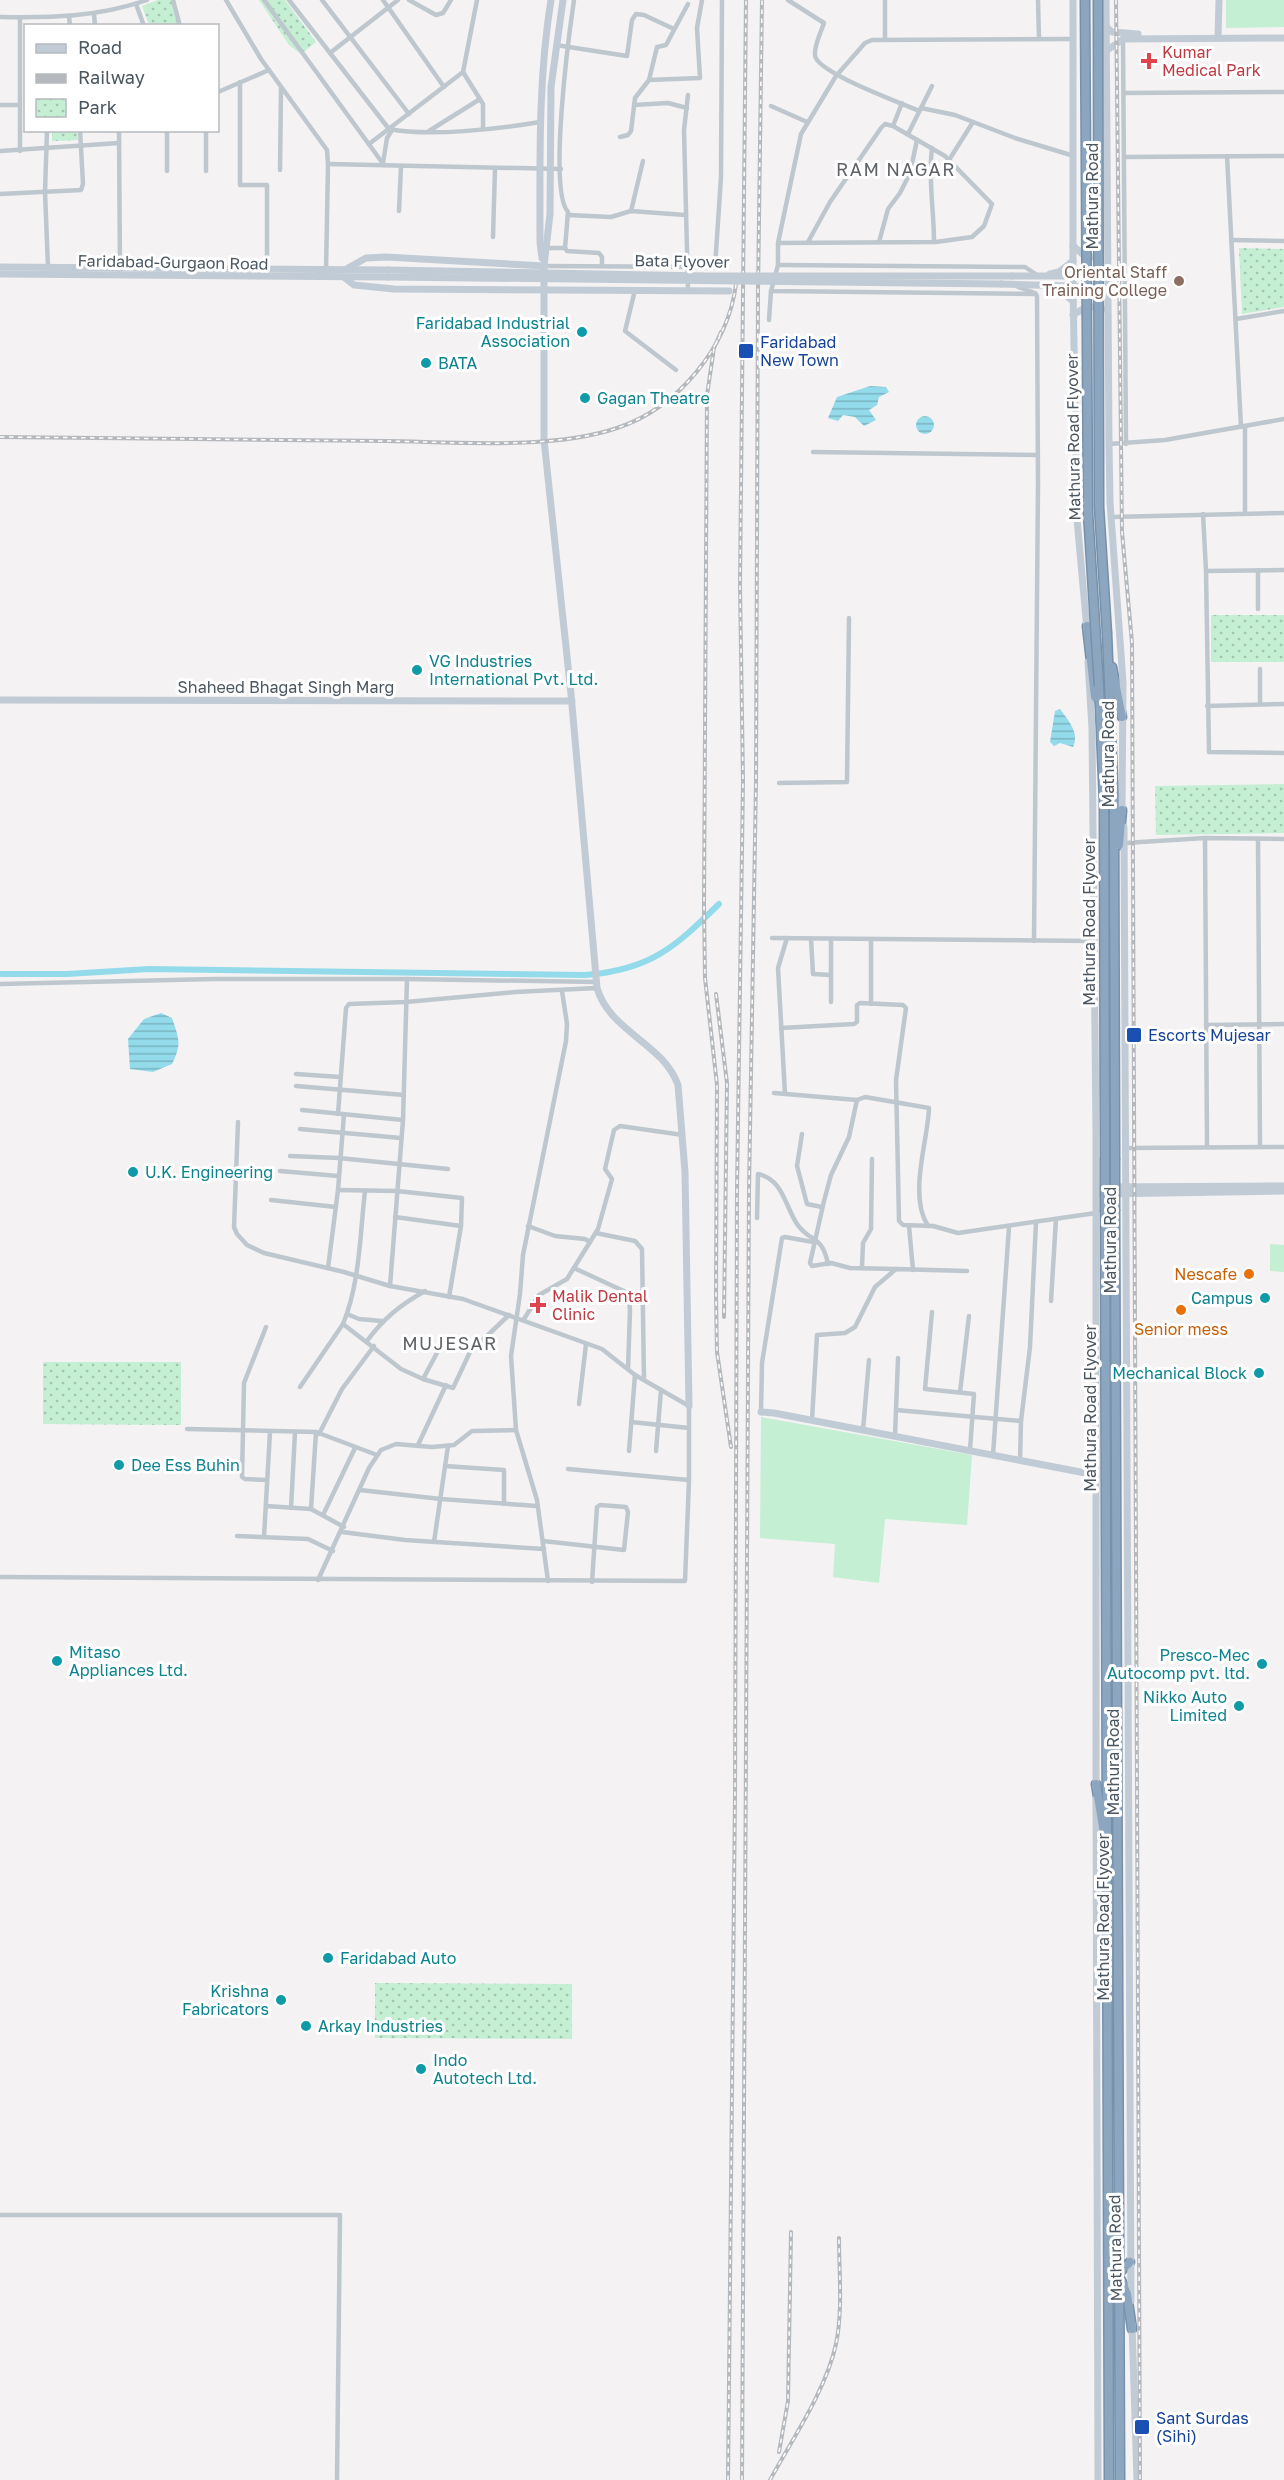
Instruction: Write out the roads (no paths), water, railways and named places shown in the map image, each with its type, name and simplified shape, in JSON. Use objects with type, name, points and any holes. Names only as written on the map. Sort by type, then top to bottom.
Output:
[{"type":"highway","name":"Mathura Road Flyover","points":[[1085,0],[1088,513],[1100,686],[1104,905],[1107,1845]]},
{"type":"highway","name":"Mathura Road Flyover","points":[[1098,0],[1099,507],[1108,652]]},
{"type":"highway","points":[[1087,626],[1095,696],[1101,720]]},
{"type":"highway","points":[[1108,652],[1120,697],[1122,717]]},
{"type":"highway","name":"Mathura Road","points":[[1108,652],[1114,878]]},
{"type":"highway","points":[[1114,878],[1122,810]]},
{"type":"highway","name":"Mathura Road Flyover","points":[[1114,878],[1119,2275]]},
{"type":"highway","points":[[1095,1784],[1107,1845]]},
{"type":"highway","name":"Mathura Road","points":[[1107,1845],[1109,2480]]},
{"type":"highway","points":[[1130,2262],[1119,2275],[1127,2294],[1132,2329]]},
{"type":"highway","name":"Mathura Road","points":[[1119,2275],[1120,2480]]},
{"type":"main road","points":[[544,266],[540,242],[540,122],[543,63],[551,0]]},
{"type":"main road","points":[[563,0],[551,87],[550,214],[544,266],[544,440],[572,701],[597,983],[601,1000],[614,1019],[665,1062],[674,1074],[678,1085],[683,1136],[689,1406]]},
{"type":"main road","name":"Mathura Road","points":[[1073,0],[1073,315],[1077,519],[1087,626],[1088,684],[1092,728],[1096,1191],[1095,2212],[1098,2480]]},
{"type":"main road","name":"Mathura Road","points":[[1106,0],[1109,444],[1111,517],[1123,682],[1130,2262],[1137,2480]]},
{"type":"main road","points":[[1218,36],[1220,0]]},
{"type":"main road","points":[[1107,27],[1112,32],[1124,34],[1284,36]]},
{"type":"main road","points":[[1106,51],[1124,39],[1218,36]]},
{"type":"main road","points":[[1073,246],[1086,257],[1094,257],[1102,253],[1107,244]]},
{"type":"main road","points":[[345,269],[366,258],[386,257],[544,266]]},
{"type":"main road","points":[[1039,276],[1059,272],[1073,261]]},
{"type":"main road","name":"Faridabad-Gurgaon Road","points":[[0,267],[326,273]]},
{"type":"main road","name":"Faridabad-Gurgaon Road","points":[[0,274],[267,268],[326,273],[345,278]]},
{"type":"main road","name":"Bata Flyover","points":[[326,273],[345,269],[388,274],[1001,284],[1012,280]]},
{"type":"main road","name":"Bata Flyover","points":[[345,278],[388,274],[1012,280],[1039,276]]},
{"type":"main road","points":[[1039,276],[1107,276]]},
{"type":"main road","points":[[345,278],[354,285],[375,288],[729,291]]},
{"type":"main road","points":[[1012,280],[1055,286],[1107,287]]},
{"type":"main road","points":[[1055,286],[1073,301]]},
{"type":"main road","points":[[1073,315],[1088,306],[1102,308],[1108,315]]},
{"type":"main road","name":"Shaheed Bhagat Singh Marg","points":[[0,700],[572,701]]},
{"type":"main road","points":[[1124,1191],[1284,1186]]},
{"type":"main road","points":[[1096,1191],[1284,1191]]},
{"type":"main road","points":[[761,1412],[1096,1475]]},
{"type":"street","points":[[0,17],[48,18],[94,14],[147,0]]},
{"type":"street","points":[[173,0],[179,24]]},
{"type":"street","points":[[226,0],[269,70],[327,150],[326,273]]},
{"type":"street","points":[[264,0],[383,164]]},
{"type":"street","points":[[289,0],[390,129],[427,132],[483,129],[540,122]]},
{"type":"street","points":[[322,0],[409,114]]},
{"type":"street","points":[[383,0],[444,87]]},
{"type":"street","points":[[330,53],[390,9],[398,0]]},
{"type":"street","points":[[409,0],[436,15],[443,13],[451,0]]},
{"type":"street","points":[[369,144],[463,72],[477,0]]},
{"type":"street","points":[[566,248],[567,215],[563,206],[561,169],[562,93],[574,0]]},
{"type":"street","points":[[650,80],[700,78],[698,28],[702,0]]},
{"type":"street","points":[[544,266],[715,267],[721,177],[722,0]]},
{"type":"street","points":[[788,0],[824,23],[814,56],[836,76],[920,110],[973,122],[1074,156]]},
{"type":"street","points":[[885,0],[885,40]]},
{"type":"street","points":[[1038,0],[1039,39]]},
{"type":"street","points":[[136,4],[143,24]]},
{"type":"street","points":[[620,138],[631,131],[634,105],[638,93],[650,80],[657,47],[666,45],[688,4]]},
{"type":"street","points":[[94,14],[95,24]]},
{"type":"street","points":[[556,45],[627,56],[632,20],[639,14],[674,29]]},
{"type":"street","points":[[69,16],[70,24]]},
{"type":"street","points":[[20,18],[20,151]]},
{"type":"street","points":[[48,18],[48,24]]},
{"type":"street","points":[[769,320],[771,291],[778,265],[777,243],[799,142],[807,122],[836,76],[865,43],[872,40],[1074,39]]},
{"type":"street","points":[[1124,39],[1126,444]]},
{"type":"street","points":[[219,92],[269,70]]},
{"type":"street","points":[[463,72],[483,104],[483,129]]},
{"type":"street","points":[[240,82],[240,185],[267,185],[267,268]]},
{"type":"street","points":[[908,134],[932,86]]},
{"type":"street","points":[[280,170],[281,87]]},
{"type":"street","points":[[1124,93],[1284,92]]},
{"type":"street","points":[[688,95],[684,130],[688,290]]},
{"type":"street","points":[[427,132],[480,99]]},
{"type":"street","points":[[634,105],[668,103],[687,108]]},
{"type":"street","points":[[893,126],[902,103]]},
{"type":"street","points":[[0,105],[20,105]]},
{"type":"street","points":[[771,106],[807,122]]},
{"type":"street","points":[[949,160],[973,122]]},
{"type":"street","points":[[777,243],[934,242],[976,235],[986,222],[992,206],[949,160],[908,134],[885,124],[826,208],[808,242]]},
{"type":"street","points":[[383,164],[390,129]]},
{"type":"street","points":[[47,132],[45,192],[48,267]]},
{"type":"street","points":[[0,194],[81,190],[83,184],[80,132]]},
{"type":"street","points":[[118,132],[120,271]]},
{"type":"street","points":[[167,132],[167,171]]},
{"type":"street","points":[[206,132],[206,171]]},
{"type":"street","points":[[879,242],[888,209],[900,193],[910,173],[917,140]]},
{"type":"street","points":[[0,151],[119,143]]},
{"type":"street","points":[[932,148],[929,165],[934,214],[934,242]]},
{"type":"street","points":[[1227,156],[1243,427],[1245,514]]},
{"type":"street","points":[[1124,157],[1284,156]]},
{"type":"street","points":[[631,212],[643,162]]},
{"type":"street","points":[[328,164],[561,169]]},
{"type":"street","points":[[399,211],[401,166]]},
{"type":"street","points":[[493,237],[495,168]]},
{"type":"street","points":[[567,215],[611,217],[631,212],[685,215]]},
{"type":"street","points":[[1231,240],[1284,241]]},
{"type":"street","points":[[546,248],[566,248],[567,251],[599,253],[602,257],[602,266]]},
{"type":"street","points":[[778,265],[1025,267],[1039,276]]},
{"type":"street","points":[[1012,280],[1036,294]]},
{"type":"street","points":[[635,290],[625,331],[676,370]]},
{"type":"street","points":[[771,291],[1036,294]]},
{"type":"street","points":[[1034,941],[1038,455],[1036,294]]},
{"type":"street","points":[[1236,319],[1284,311]]},
{"type":"street","points":[[1109,444],[1126,444],[1284,419]]},
{"type":"street","points":[[813,452],[1038,455]]},
{"type":"street","points":[[1111,517],[1284,513]]},
{"type":"street","points":[[1203,514],[1209,753],[1284,753]]},
{"type":"street","points":[[1258,570],[1258,609]]},
{"type":"street","points":[[1206,571],[1284,570]]},
{"type":"street","points":[[778,783],[847,782],[849,618]]},
{"type":"street","points":[[1260,669],[1260,704]]},
{"type":"street","points":[[1207,706],[1284,704]]},
{"type":"street","points":[[1125,843],[1205,838],[1284,839]]},
{"type":"street","points":[[1205,838],[1207,1147]]},
{"type":"street","points":[[1258,839],[1260,1148]]},
{"type":"street","points":[[772,938],[1093,941]]},
{"type":"street","points":[[785,1094],[778,968],[788,938]]},
{"type":"street","points":[[811,939],[813,974],[831,975]]},
{"type":"street","points":[[831,939],[831,1002]]},
{"type":"street","points":[[871,939],[871,1004]]},
{"type":"street","points":[[0,984],[214,979],[407,979],[597,983]]},
{"type":"street","points":[[390,1286],[403,1120],[407,979]]},
{"type":"street","points":[[328,1268],[338,1190],[342,1133],[339,1089],[347,1006],[355,1003],[406,1002],[515,992],[562,991],[597,983]]},
{"type":"street","points":[[549,1581],[537,1506],[516,1430],[512,1356],[523,1255],[566,1041],[567,1024],[562,991]]},
{"type":"street","points":[[781,1028],[856,1023],[857,1005],[903,1005],[906,1008],[896,1080],[899,1221],[903,1226],[928,1226],[958,1233],[1096,1213]]},
{"type":"street","points":[[1206,1024],[1284,1024]]},
{"type":"street","points":[[296,1074],[340,1077]]},
{"type":"street","points":[[296,1086],[404,1095]]},
{"type":"street","points":[[774,1093],[857,1101],[865,1097],[929,1108],[920,1174],[921,1212],[928,1226]]},
{"type":"street","points":[[857,1101],[849,1137],[831,1175],[810,1265],[967,1271]]},
{"type":"street","points":[[302,1110],[403,1120]]},
{"type":"street","points":[[0,1577],[685,1581],[689,1406],[635,1375],[606,1351],[524,1319],[449,1297],[390,1286],[255,1250],[237,1234],[234,1220],[238,1122]]},
{"type":"street","points":[[524,1319],[539,1296],[564,1282],[596,1233],[612,1179],[604,1169],[614,1130],[620,1126],[683,1136]]},
{"type":"street","points":[[300,1129],[401,1138]]},
{"type":"street","points":[[802,1134],[798,1160],[799,1174],[807,1204],[822,1207]]},
{"type":"street","points":[[1125,1148],[1284,1147]]},
{"type":"street","points":[[290,1156],[339,1158],[448,1169]]},
{"type":"street","points":[[862,1267],[863,1243],[871,1229],[872,1159]]},
{"type":"street","points":[[280,1171],[338,1176]]},
{"type":"street","points":[[757,1218],[758,1174],[768,1176],[775,1183],[796,1223],[824,1248],[828,1264]]},
{"type":"street","points":[[338,1190],[397,1191],[461,1197],[461,1226],[449,1297]]},
{"type":"street","points":[[300,1387],[343,1324],[347,1314],[355,1276],[365,1191]]},
{"type":"street","points":[[271,1200],[336,1207]]},
{"type":"street","points":[[395,1217],[461,1226]]},
{"type":"street","points":[[1051,1301],[1056,1219]]},
{"type":"street","points":[[1020,1461],[1020,1421],[1030,1347],[1036,1222]]},
{"type":"street","points":[[528,1226],[555,1236],[576,1240],[585,1239],[590,1242]]},
{"type":"street","points":[[909,1226],[913,1270]]},
{"type":"street","points":[[993,1455],[1009,1227]]},
{"type":"street","points":[[596,1233],[635,1241],[642,1249],[644,1380]]},
{"type":"street","points":[[761,1412],[762,1363],[782,1238],[785,1236],[814,1240]]},
{"type":"street","points":[[574,1268],[628,1293],[630,1310],[628,1369]]},
{"type":"street","points":[[812,1420],[816,1336],[845,1333],[855,1327],[874,1287],[896,1269]]},
{"type":"street","points":[[367,1341],[382,1321],[400,1305],[425,1292]]},
{"type":"street","points":[[932,1312],[925,1389],[974,1394],[970,1450]]},
{"type":"street","points":[[347,1314],[359,1319],[382,1321]]},
{"type":"street","points":[[343,1324],[374,1346],[400,1369],[423,1379],[455,1387],[470,1352],[509,1315]]},
{"type":"street","points":[[960,1392],[969,1316]]},
{"type":"street","points":[[266,1328],[244,1383],[242,1477],[267,1480]]},
{"type":"street","points":[[579,1404],[586,1344]]},
{"type":"street","points":[[311,1509],[318,1433],[342,1389],[374,1346]]},
{"type":"street","points":[[423,1379],[438,1351]]},
{"type":"street","points":[[895,1436],[898,1358]]},
{"type":"street","points":[[863,1430],[869,1360]]},
{"type":"street","points":[[628,1451],[635,1375]]},
{"type":"street","points":[[418,1445],[446,1385]]},
{"type":"street","points":[[656,1451],[662,1390]]},
{"type":"street","points":[[896,1410],[1020,1421]]},
{"type":"street","points":[[631,1422],[689,1428]]},
{"type":"street","points":[[187,1429],[318,1433],[377,1455]]},
{"type":"street","points":[[318,1580],[377,1455],[391,1445],[448,1446],[457,1444],[466,1433],[472,1431],[516,1430]]},
{"type":"street","points":[[264,1537],[270,1432]]},
{"type":"street","points":[[291,1508],[295,1432]]},
{"type":"street","points":[[434,1542],[448,1446]]},
{"type":"street","points":[[323,1515],[355,1448]]},
{"type":"street","points":[[445,1466],[504,1470],[504,1504]]},
{"type":"street","points":[[568,1469],[689,1480]]},
{"type":"street","points":[[360,1490],[537,1506]]},
{"type":"street","points":[[266,1506],[311,1509],[343,1529],[434,1542],[544,1549]]},
{"type":"street","points":[[543,1541],[594,1547],[625,1550],[628,1512],[626,1507],[598,1506],[594,1547],[592,1582]]},
{"type":"street","points":[[237,1536],[308,1539],[333,1551]]},
{"type":"street","points":[[0,2215],[339,2215],[337,2480]]},
{"type":"water","points":[[870,386],[886,387],[889,392],[879,397],[877,405],[869,410],[876,420],[864,426],[855,417],[843,415],[838,421],[828,418],[837,397]]},
{"type":"water","points":[[921,416],[929,416],[934,421],[932,432],[921,434],[916,429],[916,421]]},
{"type":"water","points":[[1060,709],[1074,732],[1073,747],[1060,743],[1054,746],[1050,742],[1055,711]]},
{"type":"water","points":[[161,1013],[172,1018],[178,1037],[177,1051],[172,1064],[153,1072],[130,1069],[128,1039],[144,1019]]},
{"type":"waterway","points":[[0,974],[67,974],[149,969],[585,975],[627,968],[660,954],[688,933],[719,904]]},
{"type":"railway","points":[[728,2480],[735,1796],[737,1190],[743,781],[740,586],[746,0]]},
{"type":"railway","points":[[742,2480],[749,1190],[756,781],[762,0]]},
{"type":"railway","points":[[1116,0],[1122,532],[1132,643],[1140,2480]]},
{"type":"railway","points":[[0,437],[504,443],[592,435],[639,419],[660,406],[679,390],[711,352],[723,330],[736,284]]},
{"type":"railway","points":[[721,332],[714,348],[707,395],[704,905],[705,978],[717,1085],[717,1352],[731,1447]]},
{"type":"railway","points":[[716,994],[727,1083],[724,1317]]},
{"type":"railway","points":[[779,2452],[788,2401],[791,2232]]},
{"type":"railway","points":[[770,2480],[817,2396],[836,2344],[840,2291],[839,2238]]},
{"type":"place","name":"Kumar Medical Park","points":[[1149,61]]},
{"type":"place","name":"Oriental Staff Training College","points":[[1179,281]]},
{"type":"place","name":"Faridabad Industrial Association","points":[[582,332]]},
{"type":"place","name":"Faridabad New Town","points":[[746,351]]},
{"type":"place","name":"BATA","points":[[426,363]]},
{"type":"place","name":"Gagan Theatre","points":[[585,398]]},
{"type":"place","name":"VG Industries International Pvt. Ltd.","points":[[417,670]]},
{"type":"place","name":"Escorts Mujesar","points":[[1134,1035]]},
{"type":"place","name":"U.K. Engineering","points":[[133,1172]]},
{"type":"place","name":"Nescafe","points":[[1249,1274]]},
{"type":"place","name":"Campus","points":[[1265,1298]]},
{"type":"place","name":"Malik Dental Clinic","points":[[538,1305]]},
{"type":"place","name":"Senior mess","points":[[1181,1310]]},
{"type":"place","name":"Mechanical Block","points":[[1259,1373]]},
{"type":"place","name":"Dee Ess Buhin","points":[[119,1465]]},
{"type":"place","name":"Mitaso Appliances Ltd.","points":[[57,1661]]},
{"type":"place","name":"Presco-Mec Autocomp pvt. ltd.","points":[[1262,1664]]},
{"type":"place","name":"Nikko Auto Limited","points":[[1239,1706]]},
{"type":"place","name":"Faridabad Auto","points":[[328,1958]]},
{"type":"place","name":"Krishna Fabricators","points":[[281,2000]]},
{"type":"place","name":"Arkay Industries","points":[[306,2026]]},
{"type":"place","name":"Indo Autotech Ltd.","points":[[421,2069]]},
{"type":"place","name":"Sant Surdas (Sihi)","points":[[1142,2427]]},
{"type":"district","name":"RAM NAGAR","points":[[896,170]]},
{"type":"district","name":"MUJESAR","points":[[450,1344]]}]
